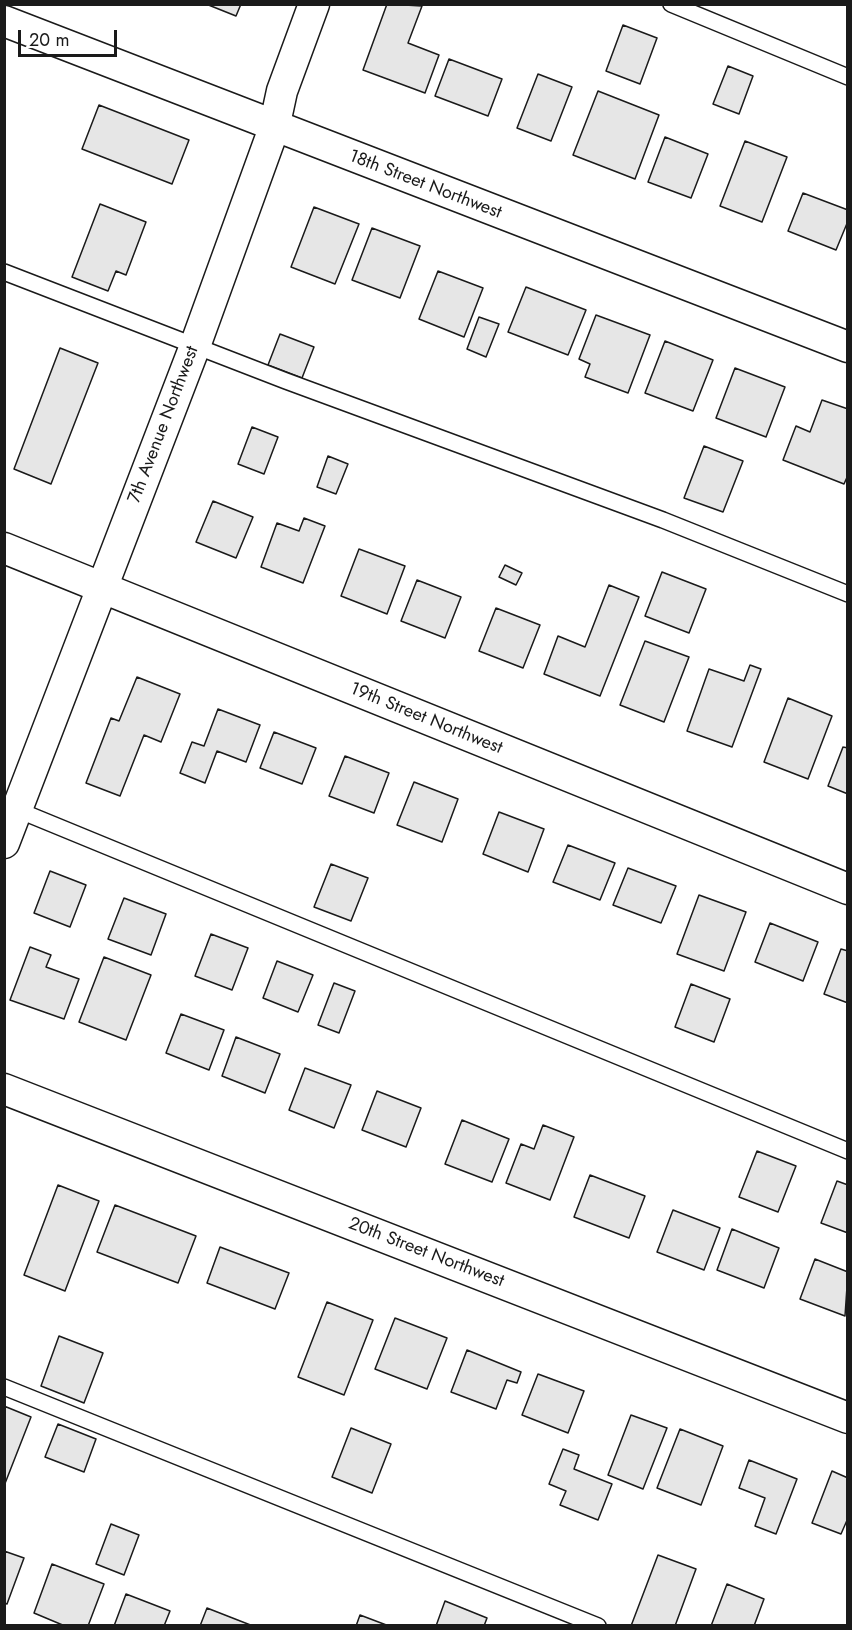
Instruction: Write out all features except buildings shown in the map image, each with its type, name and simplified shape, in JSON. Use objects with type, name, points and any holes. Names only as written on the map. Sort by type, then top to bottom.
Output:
[{"type":"street","name":"7th Avenue Northwest","points":[[4,843],[11,808],[102,587],[195,346],[274,128],[282,91],[314,4]]},
{"type":"street","name":"18th Street Northwest","points":[[4,21],[274,128],[848,347]]},
{"type":"street","name":"19th Street Northwest","points":[[4,548],[848,890]]},
{"type":"street","name":"20th Street Northwest","points":[[4,1089],[848,1418]]},
{"type":"lane","points":[[671,4],[848,77]]},
{"type":"lane","points":[[4,272],[195,346],[663,520],[848,594]]},
{"type":"lane","points":[[11,808],[848,1151]]},
{"type":"lane","points":[[4,1387],[598,1626]]}]
